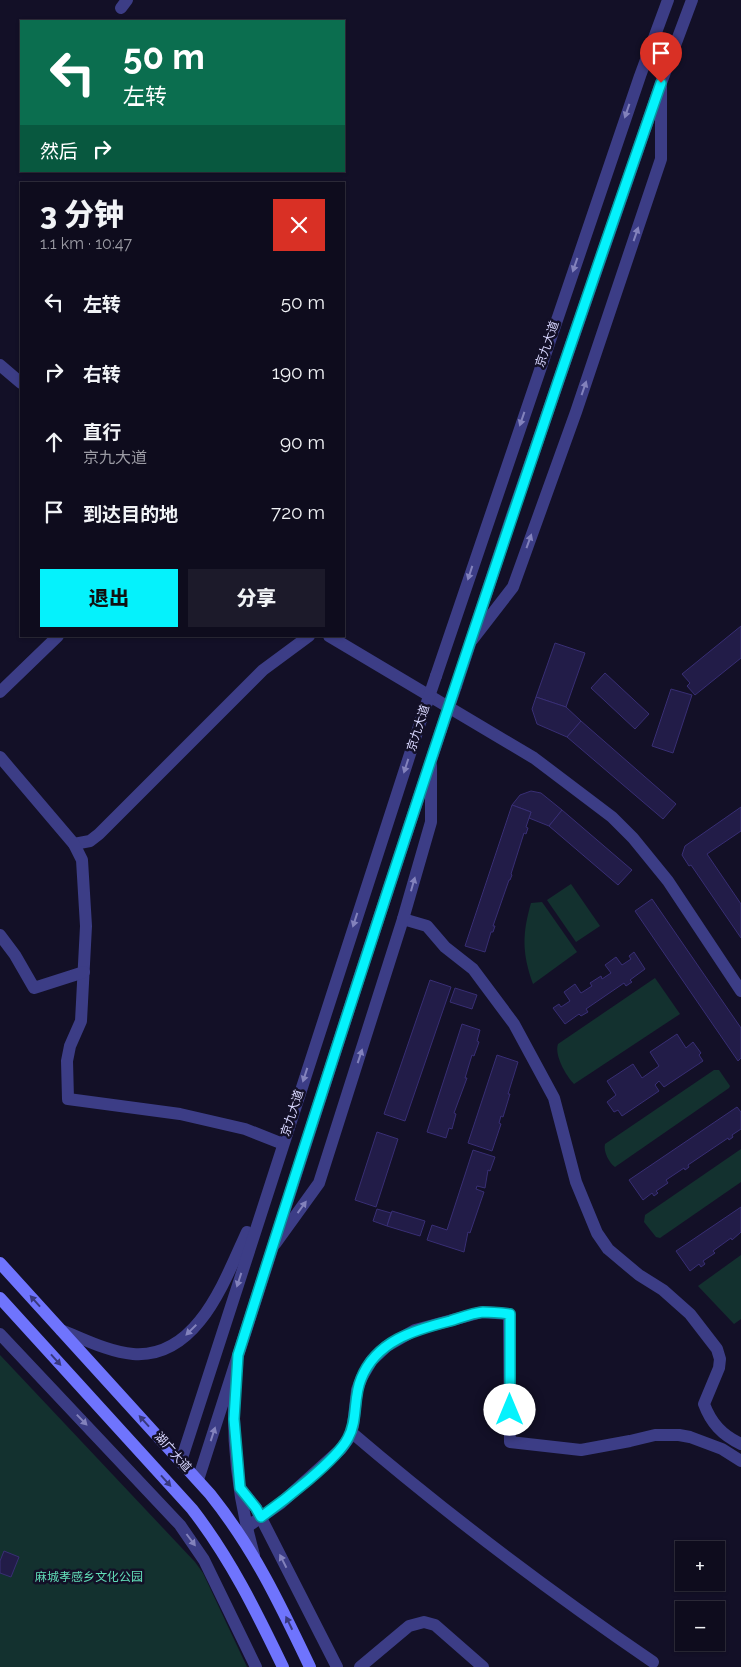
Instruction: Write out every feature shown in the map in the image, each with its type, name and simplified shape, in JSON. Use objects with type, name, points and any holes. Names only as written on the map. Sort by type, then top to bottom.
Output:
[{"type":"main road","name":"湖广大道","points":[[0,1263],[181,1461],[230,1518],[254,1555],[310,1667]]},
{"type":"main road","name":"湖广大道","points":[[0,1298],[192,1509],[210,1532],[239,1577],[283,1667]]},
{"type":"street","name":"京九大道","points":[[181,1461],[421,720],[630,104],[668,0]]},
{"type":"street","name":"京九大道","points":[[198,1480],[470,642],[661,83],[692,0]]},
{"type":"street","points":[[470,642],[513,587],[579,403],[661,159],[661,83]]},
{"type":"street","points":[[0,364],[20,382]]},
{"type":"street","points":[[0,692],[57,637]]},
{"type":"street","points":[[74,844],[90,840],[99,834],[263,670],[309,637]]},
{"type":"street","points":[[331,637],[534,758],[612,817],[633,838],[668,881],[741,991]]},
{"type":"street","points":[[0,757],[74,844],[82,860],[86,926],[84,972],[81,1021],[70,1046],[67,1061],[68,1099],[180,1114],[245,1129],[283,1144]]},
{"type":"street","points":[[273,1246],[319,1183],[403,919],[431,822],[431,761]]},
{"type":"street","points":[[403,919],[427,926],[445,947],[472,969],[514,1024],[554,1098],[576,1182],[597,1233],[618,1258],[639,1275],[663,1290],[690,1314],[717,1349],[720,1359],[719,1368],[704,1404],[709,1417],[718,1429],[729,1438],[741,1444]]},
{"type":"street","points":[[0,935],[15,955],[34,988],[84,972]]},
{"type":"street","points":[[61,1330],[116,1351],[133,1354],[159,1351],[176,1343],[191,1332],[224,1283],[271,1179]]},
{"type":"street","points":[[247,1527],[281,1503],[341,1449],[351,1432],[362,1377],[372,1360],[387,1346],[416,1330],[482,1312],[510,1314],[510,1442],[581,1450],[630,1442],[655,1435],[679,1434],[690,1436],[722,1449],[741,1461]]},
{"type":"street","points":[[0,1334],[180,1525],[204,1560],[256,1667]]},
{"type":"street","points":[[238,1355],[234,1419],[240,1488],[254,1555]]},
{"type":"street","points":[[351,1432],[398,1472],[551,1590],[653,1662]]},
{"type":"street","points":[[240,1488],[261,1517],[336,1667]]},
{"type":"street","points":[[360,1667],[409,1626],[424,1622],[435,1625],[483,1667]]},
{"type":"green space","points":[[571,884],[600,926],[576,942],[547,900]]},
{"type":"green space","points":[[542,902],[577,952],[533,984],[525,953],[525,934],[531,903]]},
{"type":"green space","points":[[655,978],[680,1014],[574,1084],[564,1071],[559,1059],[558,1044]]},
{"type":"green space","points":[[714,1070],[719,1070],[730,1086],[729,1088],[615,1167],[613,1165],[606,1153],[605,1144]]},
{"type":"green space","points":[[741,1149],[741,1182],[660,1238],[656,1237],[644,1222],[645,1215]]},
{"type":"green space","points":[[741,1255],[741,1319],[734,1324],[698,1286]]},
{"type":"green space","name":"麻城孝感乡文化公园","points":[[0,1355],[195,1562],[203,1573],[247,1667],[0,1667]]},
{"type":"building","points":[[741,626],[741,658],[695,695],[687,686],[690,683],[682,674]]},
{"type":"building","points":[[555,643],[585,653],[566,707],[536,697]]},
{"type":"building","points":[[605,673],[649,714],[635,729],[591,688]]},
{"type":"building","points":[[671,689],[692,695],[673,753],[652,746]]},
{"type":"building","points":[[536,697],[566,707],[581,721],[567,737],[537,724],[532,709]]},
{"type":"building","points":[[581,721],[676,804],[663,819],[567,737]]},
{"type":"building","points":[[531,791],[541,793],[562,810],[549,826],[529,818],[531,812],[512,805],[520,795]]},
{"type":"building","points":[[512,805],[531,812],[526,827],[528,828],[526,834],[524,833],[512,875],[485,952],[465,946]]},
{"type":"building","points":[[741,807],[741,831],[707,854],[741,904],[741,938],[691,865],[689,866],[682,855],[685,846]]},
{"type":"building","points":[[562,810],[632,870],[618,885],[549,826]]},
{"type":"building","points":[[652,899],[741,1028],[741,1058],[738,1061],[635,911]]},
{"type":"building","points":[[634,952],[645,969],[630,980],[632,982],[626,986],[624,983],[586,1009],[588,1012],[581,1016],[579,1014],[565,1024],[553,1008],[559,1004],[561,1007],[570,1001],[564,992],[575,984],[581,993],[592,986],[590,983],[601,976],[602,979],[611,973],[605,965],[616,957],[622,965],[631,959],[629,956]]},
{"type":"building","points":[[430,980],[451,987],[405,1121],[384,1114]]},
{"type":"building","points":[[455,988],[477,995],[472,1009],[450,1002]]},
{"type":"building","points":[[462,1024],[480,1030],[477,1041],[479,1042],[474,1056],[472,1055],[465,1078],[467,1078],[454,1113],[456,1114],[452,1129],[449,1128],[446,1138],[427,1132]]},
{"type":"building","points":[[677,1034],[686,1048],[693,1042],[701,1053],[699,1055],[703,1061],[664,1087],[659,1081],[655,1085],[659,1091],[622,1116],[618,1110],[614,1112],[607,1102],[616,1095],[607,1081],[633,1064],[642,1078],[659,1066],[650,1052]]},
{"type":"building","points":[[497,1055],[518,1062],[492,1151],[468,1143]]},
{"type":"building","points":[[737,1107],[741,1112],[741,1129],[732,1135],[733,1137],[729,1140],[728,1138],[688,1165],[689,1167],[685,1170],[684,1168],[666,1180],[668,1183],[656,1191],[658,1193],[654,1196],[652,1193],[643,1200],[629,1180]]},
{"type":"building","points":[[377,1132],[398,1139],[376,1207],[355,1200]]},
{"type":"building","points":[[473,1150],[495,1157],[490,1171],[488,1170],[485,1188],[477,1186],[476,1189],[484,1192],[470,1233],[468,1232],[464,1252],[427,1240],[432,1225],[447,1230]]},
{"type":"building","points":[[741,1207],[741,1232],[732,1240],[731,1238],[713,1251],[715,1253],[703,1261],[705,1264],[701,1267],[699,1264],[690,1271],[676,1251]]},
{"type":"building","points":[[377,1209],[391,1213],[387,1226],[373,1221]]},
{"type":"building","points":[[392,1211],[425,1221],[420,1236],[387,1226]]},
{"type":"building","points":[[4,1551],[19,1557],[11,1577],[0,1573],[0,1561]]},
{"type":"route","points":[[510,1410],[510,1314],[482,1312],[416,1330],[405,1334],[387,1346],[372,1360],[366,1368],[357,1390],[353,1426],[348,1438],[341,1449],[281,1503],[261,1517],[240,1488],[235,1448],[234,1419],[238,1355],[361,972],[506,534],[661,83]]}]
